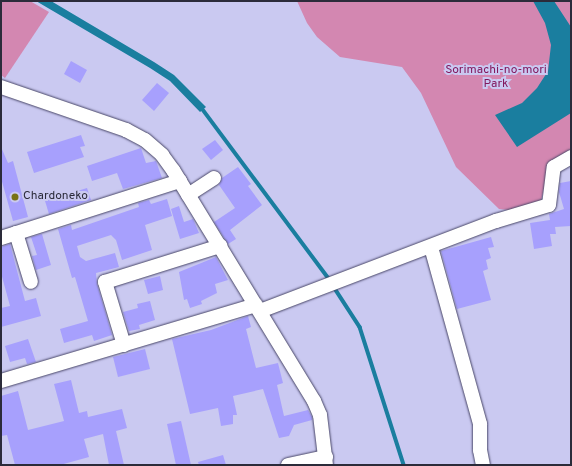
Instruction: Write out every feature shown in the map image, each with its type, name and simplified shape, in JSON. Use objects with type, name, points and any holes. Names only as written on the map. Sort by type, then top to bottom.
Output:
[{"type":"street","points":[[3,90],[126,130],[145,140],[162,156],[180,181],[258,308],[314,401],[320,415],[326,461],[288,465]]},
{"type":"street","points":[[1,381],[258,308],[325,287],[496,221],[549,205],[554,167],[571,157]]},
{"type":"street","points":[[188,195],[214,178]]},
{"type":"street","points":[[1,238],[180,181]]},
{"type":"street","points":[[16,233],[31,282]]},
{"type":"street","points":[[124,345],[105,282],[220,246]]},
{"type":"street","points":[[431,247],[480,424],[480,450],[483,465]]},
{"type":"green space","points":[[1,1],[30,1],[49,12],[5,78],[1,75]]},
{"type":"green space","name":"Sorimachi-no-mori Park","points":[[297,1],[571,1],[571,153],[549,167],[541,201],[509,210],[499,209],[456,167],[421,93],[402,67],[340,57],[317,37],[307,23]]},
{"type":"water","points":[[36,1],[51,1],[154,62],[174,75],[206,107],[200,112],[170,81]]},
{"type":"water","points":[[533,1],[554,1],[571,27],[571,113],[517,147],[495,115],[522,103],[537,88],[548,71],[551,45],[545,23]]},
{"type":"building","points":[[71,61],[87,70],[80,83],[64,74]]},
{"type":"building","points":[[157,83],[169,93],[154,111],[142,100]]},
{"type":"building","points":[[81,135],[85,146],[80,147],[84,157],[34,173],[27,152]]},
{"type":"building","points":[[215,140],[223,150],[211,160],[202,149]]},
{"type":"building","name":"Chardoneko","points":[[1,147],[8,163],[13,161],[28,217],[13,221],[1,178]]},
{"type":"building","points":[[141,148],[146,163],[156,161],[162,178],[123,189],[117,173],[92,181],[87,166]]},
{"type":"building","points":[[238,167],[251,184],[248,186],[262,205],[230,230],[236,239],[228,244],[214,222],[235,208],[219,185],[222,178]]},
{"type":"building","points":[[571,181],[571,226],[555,227],[556,234],[550,234],[552,246],[534,249],[530,223],[550,220],[549,214],[564,209],[559,192],[560,183]]},
{"type":"building","points":[[87,188],[91,200],[49,214],[45,201]]},
{"type":"building","points":[[167,199],[172,216],[145,225],[152,250],[122,260],[116,240],[111,235],[77,246],[80,257],[86,261],[115,253],[119,267],[96,273],[97,284],[112,335],[94,341],[92,335],[64,343],[60,329],[88,321],[75,277],[72,278],[58,229],[71,225],[72,230],[139,207],[138,203],[149,200],[151,204]]},
{"type":"building","points":[[179,206],[184,222],[193,219],[199,233],[180,239],[171,209]]},
{"type":"building","points":[[42,234],[51,265],[36,270],[32,256],[37,255],[31,237]]},
{"type":"building","points":[[491,237],[494,247],[488,248],[491,258],[486,260],[488,269],[483,271],[491,300],[457,309],[441,251]]},
{"type":"building","points":[[10,244],[25,301],[36,298],[41,316],[1,327],[1,308],[10,306],[1,273],[1,247]]},
{"type":"building","points":[[216,257],[228,280],[215,284],[217,293],[201,301],[202,304],[190,308],[187,299],[184,300],[179,272]]},
{"type":"building","points":[[160,276],[163,290],[148,294],[144,280]]},
{"type":"building","points":[[150,301],[155,320],[139,325],[140,329],[129,331],[123,312],[138,308],[137,304]]},
{"type":"building","points":[[248,316],[251,327],[246,329],[256,368],[278,363],[283,383],[277,385],[284,416],[308,410],[312,417],[312,420],[294,425],[289,436],[279,438],[263,389],[233,396],[237,415],[233,415],[233,424],[221,426],[218,408],[190,414],[172,339],[211,330]]},
{"type":"building","points":[[28,339],[36,362],[27,364],[25,358],[10,362],[5,346]]},
{"type":"building","points":[[145,349],[150,369],[118,377],[113,357]]},
{"type":"building","points":[[71,380],[79,413],[87,411],[88,417],[122,409],[127,428],[116,431],[124,465],[109,465],[103,434],[84,439],[89,457],[60,465],[15,465],[7,435],[1,436],[1,396],[18,391],[28,430],[64,421],[54,384]]},
{"type":"building","points":[[181,421],[191,465],[176,465],[167,424]]},
{"type":"building","points":[[223,455],[226,465],[199,465],[198,462]]},
{"type":"waterway","points":[[201,107],[330,280]]},
{"type":"waterway","points":[[334,287],[360,327],[404,465]]},
{"type":"place","name":"Chardoneko","points":[[15,197]]}]
